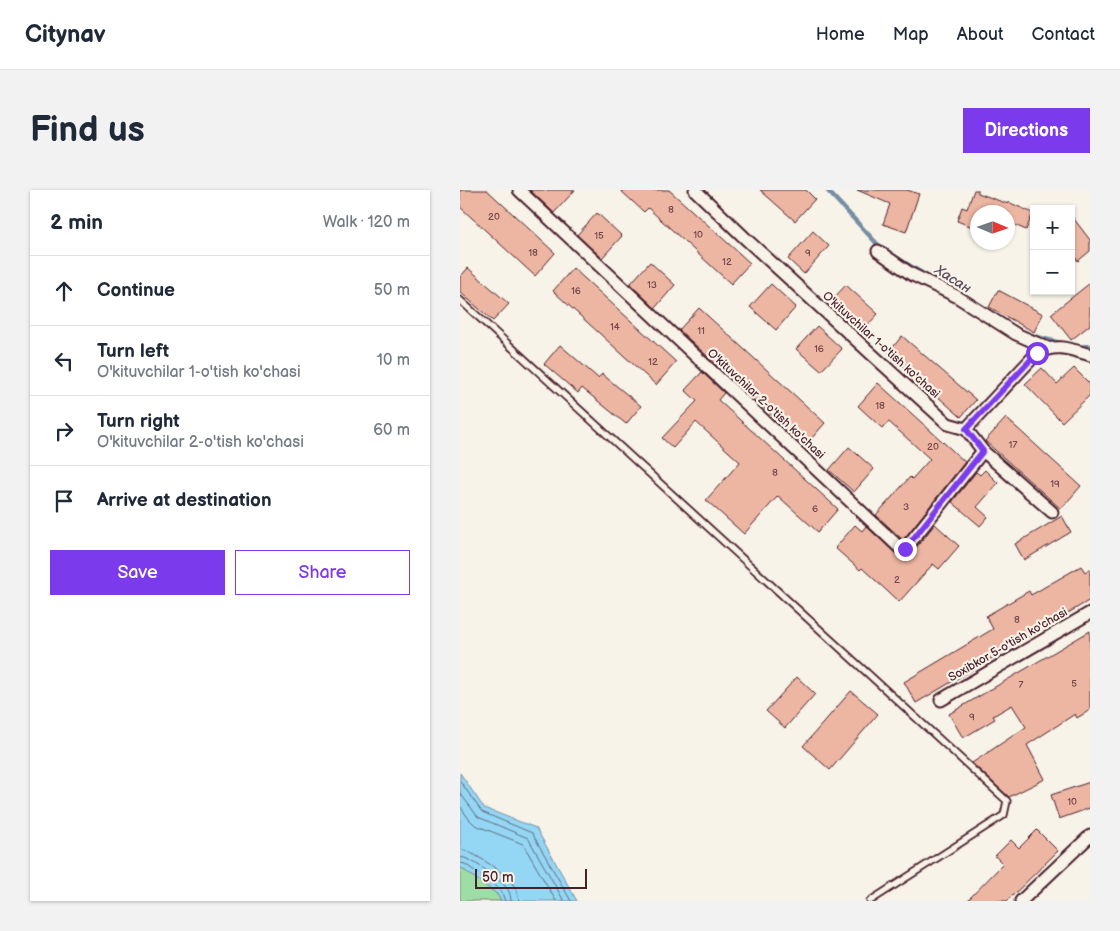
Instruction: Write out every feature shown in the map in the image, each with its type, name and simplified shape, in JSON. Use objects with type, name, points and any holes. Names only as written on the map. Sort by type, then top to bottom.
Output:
[{"type":"street","name":"O'kituvchilar 2-o'tish ko'chasi","points":[[519,190],[900,548],[905,549],[983,451]]},
{"type":"street","name":"O'kituvchilar 1-o'tish ko'chasi","points":[[695,190],[948,424],[966,429]]},
{"type":"street","points":[[878,251],[911,274],[956,296],[1016,334],[1048,348],[1061,348],[1090,354]]},
{"type":"street","points":[[1048,348],[1037,353],[966,429],[983,451],[1052,512]]},
{"type":"street","name":"Soxibkor 5-o'tish ko'chasi","points":[[940,700],[1090,613]]},
{"type":"street","points":[[1021,901],[1090,836]]},
{"type":"lane","points":[[460,300],[1006,801],[1004,815],[870,901]]},
{"type":"green space","points":[[460,867],[497,894],[501,901],[460,901]]},
{"type":"water","points":[[460,773],[484,808],[536,828],[577,901],[501,901],[497,894],[460,867]]},
{"type":"building","points":[[460,190],[487,190],[555,253],[535,276],[460,207]]},
{"type":"building","points":[[530,190],[575,190],[554,213]]},
{"type":"building","points":[[620,190],[669,190],[750,263],[731,284],[648,208],[644,212]]},
{"type":"building","points":[[760,190],[806,190],[815,199],[795,221]]},
{"type":"building","points":[[857,190],[907,190],[919,194],[906,232],[883,224],[890,204]]},
{"type":"building","points":[[974,190],[1015,205],[970,205],[970,226],[957,221],[962,207],[967,209]]},
{"type":"building","points":[[1015,205],[1030,212],[1030,220],[1026,230],[1015,225]]},
{"type":"building","points":[[597,213],[622,236],[602,258],[577,235]]},
{"type":"building","points":[[1075,220],[1090,240],[1090,251],[1078,261],[1075,258]]},
{"type":"building","points":[[813,231],[829,246],[804,274],[788,259]]},
{"type":"building","points":[[650,262],[675,285],[655,308],[630,284]]},
{"type":"building","points":[[468,268],[509,304],[493,321],[460,292],[460,277]]},
{"type":"building","points":[[573,268],[676,362],[656,385],[553,291]]},
{"type":"building","points":[[1090,283],[1090,325],[1071,340],[1051,314]]},
{"type":"building","points":[[771,284],[796,307],[776,330],[750,307]]},
{"type":"building","points":[[846,285],[878,314],[863,330],[831,301]]},
{"type":"building","points":[[998,290],[1043,314],[1034,332],[989,307]]},
{"type":"building","points":[[699,308],[825,423],[805,446],[679,330]]},
{"type":"building","points":[[817,326],[842,349],[821,371],[796,349]]},
{"type":"building","points":[[902,336],[976,400],[961,417],[888,353]]},
{"type":"building","points":[[560,345],[598,378],[602,374],[641,406],[626,424],[582,388],[578,393],[544,364]]},
{"type":"building","points":[[1042,368],[1057,384],[1074,368],[1090,384],[1090,395],[1062,422],[1025,384]]},
{"type":"building","points":[[702,372],[724,393],[718,400],[838,509],[818,532],[778,496],[744,534],[706,500],[740,462],[696,422],[673,448],[662,438],[697,401],[685,390]]},
{"type":"building","points":[[878,383],[965,462],[903,540],[876,515],[910,477],[912,479],[930,459],[889,422],[882,428],[858,406]]},
{"type":"building","points":[[1006,418],[1081,486],[1061,509],[985,441]]},
{"type":"building","points":[[849,447],[874,469],[854,492],[829,470]]},
{"type":"building","points":[[985,470],[998,483],[977,507],[988,517],[980,526],[952,502],[976,472],[980,475]]},
{"type":"building","points":[[1062,516],[1071,532],[1024,560],[1015,544]]},
{"type":"building","points":[[935,524],[959,546],[939,569],[933,564],[899,602],[862,568],[860,570],[835,548],[855,525],[862,531],[866,526],[895,553],[907,556],[911,554]]},
{"type":"building","points":[[1081,566],[1085,572],[1090,569],[1090,600],[916,703],[904,682],[993,629],[986,616],[1029,591],[1031,595]]},
{"type":"building","points":[[1090,631],[1090,710],[1077,718],[1075,714],[1027,745],[1045,779],[1009,797],[972,763],[1026,727],[1012,705],[993,716],[995,719],[963,738],[949,714]]},
{"type":"building","points":[[797,677],[815,694],[785,728],[766,711]]},
{"type":"building","points":[[851,691],[878,714],[830,770],[803,746]]},
{"type":"building","points":[[1090,782],[1090,808],[1059,819],[1051,795]]},
{"type":"building","points":[[1037,830],[1058,851],[1007,901],[967,901],[1003,864],[995,856],[1011,840],[1019,848]]},
{"type":"waterway","name":"Хасан","points":[[827,190],[881,248]]},
{"type":"waterway","name":"Хасан","points":[[894,256],[928,277]]},
{"type":"waterway","name":"Хасан","points":[[1030,335],[1064,344]]},
{"type":"waterway","name":"Хасан","points":[[1076,347],[1090,346]]},
{"type":"route","points":[[905,549],[983,451],[966,429],[1037,353]]}]
